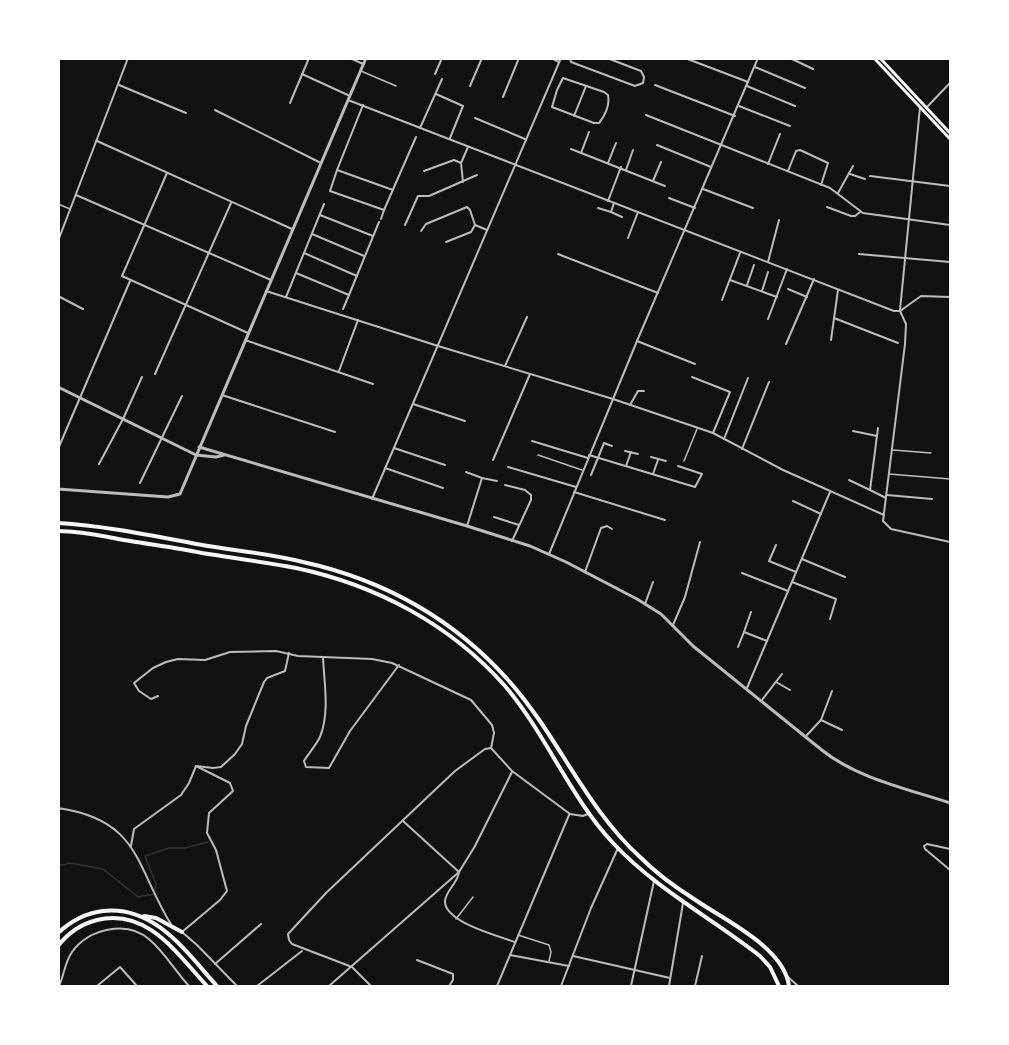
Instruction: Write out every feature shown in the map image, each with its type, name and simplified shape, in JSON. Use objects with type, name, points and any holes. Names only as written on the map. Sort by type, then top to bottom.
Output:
[{"type":"highway","points":[[58,523],[109,528],[300,561],[362,579],[399,595],[432,614],[467,639],[509,682],[538,719],[597,809],[624,842],[676,887],[763,946],[788,977],[789,987]]},
{"type":"highway","points":[[58,531],[162,545],[296,568],[370,590],[428,620],[463,646],[505,687],[534,726],[590,813],[618,848],[654,881],[759,956],[770,967],[779,987]]},
{"type":"highway","points":[[58,933],[78,918],[99,911],[122,910],[156,918],[182,932]]},
{"type":"highway","points":[[141,916],[165,930],[217,987]]},
{"type":"highway","points":[[58,946],[67,936],[88,922],[107,918],[129,920],[154,931],[207,987]]},
{"type":"main road","points":[[874,58],[951,133]]},
{"type":"main road","points":[[880,58],[922,101],[951,139]]},
{"type":"street","points":[[58,241],[128,58]]},
{"type":"street","points":[[290,103],[309,58]]},
{"type":"street","points":[[351,58],[363,64]]},
{"type":"street","points":[[58,489],[175,496],[180,493],[366,58]]},
{"type":"street","points":[[435,74],[442,58]]},
{"type":"street","points":[[470,86],[482,58]]},
{"type":"street","points":[[503,97],[519,58]]},
{"type":"street","points":[[372,499],[560,60],[551,58]]},
{"type":"street","points":[[570,58],[571,62],[634,86],[643,83],[644,76],[641,71],[607,58]]},
{"type":"street","points":[[685,58],[795,106]]},
{"type":"street","points":[[549,554],[758,58]]},
{"type":"street","points":[[790,58],[813,69]]},
{"type":"street","points":[[755,67],[805,88]]},
{"type":"street","points":[[302,74],[363,105],[420,128],[894,311],[900,311],[921,296],[951,297]]},
{"type":"street","points":[[564,78],[608,95],[606,111],[599,123],[552,107],[557,90],[564,78]]},
{"type":"street","points":[[420,128],[442,79]]},
{"type":"street","points":[[926,109],[951,83]]},
{"type":"street","points":[[118,84],[186,113]]},
{"type":"street","points":[[655,85],[735,116]]},
{"type":"street","points":[[549,86],[557,90]]},
{"type":"street","points":[[574,116],[586,86]]},
{"type":"street","points":[[436,94],[463,106],[449,139]]},
{"type":"street","points":[[922,101],[900,311],[906,324],[905,344],[883,521],[891,529],[951,542]]},
{"type":"street","points":[[363,105],[329,189],[384,210]]},
{"type":"street","points":[[739,106],[790,126]]},
{"type":"street","points":[[215,110],[321,163]]},
{"type":"street","points":[[646,115],[821,185],[838,193],[860,212],[951,225]]},
{"type":"street","points":[[476,118],[526,139]]},
{"type":"street","points":[[581,153],[589,132]]},
{"type":"street","points":[[768,164],[780,134]]},
{"type":"street","points":[[343,309],[416,137]]},
{"type":"street","points":[[97,141],[292,230]]},
{"type":"street","points":[[608,163],[616,143]]},
{"type":"street","points":[[657,145],[711,167]]},
{"type":"street","points":[[464,182],[461,163],[468,147]]},
{"type":"street","points":[[571,149],[665,186]]},
{"type":"street","points":[[626,170],[633,150]]},
{"type":"street","points":[[787,172],[796,151],[800,150],[828,163],[821,185]]},
{"type":"street","points":[[424,171],[454,160],[461,163]]},
{"type":"street","points":[[653,181],[661,162]]},
{"type":"street","points":[[838,193],[853,166]]},
{"type":"street","points":[[608,201],[621,167]]},
{"type":"street","points":[[337,170],[393,190]]},
{"type":"street","points":[[167,173],[122,276],[248,333]]},
{"type":"street","points":[[850,174],[865,179]]},
{"type":"street","points":[[405,225],[419,195],[428,197],[477,175]]},
{"type":"street","points":[[870,176],[951,186]]},
{"type":"street","points":[[703,189],[753,208]]},
{"type":"street","points":[[76,195],[270,280]]},
{"type":"street","points":[[669,198],[695,208]]},
{"type":"street","points":[[155,374],[231,203]]},
{"type":"street","points":[[611,212],[614,203]]},
{"type":"street","points":[[286,297],[324,204]]},
{"type":"street","points":[[422,231],[426,224],[467,207],[475,225],[471,232],[446,242]]},
{"type":"street","points":[[598,207],[622,217]]},
{"type":"street","points":[[827,207],[851,216],[860,212]]},
{"type":"street","points":[[628,238],[638,213]]},
{"type":"street","points":[[320,214],[373,236]]},
{"type":"street","points":[[768,262],[779,220]]},
{"type":"street","points":[[475,225],[487,230]]},
{"type":"street","points":[[312,234],[365,256]]},
{"type":"street","points":[[722,300],[741,252]]},
{"type":"street","points":[[304,253],[357,276]]},
{"type":"street","points":[[558,254],[658,293]]},
{"type":"street","points":[[859,254],[951,262]]},
{"type":"street","points":[[747,285],[754,265]]},
{"type":"street","points":[[768,319],[788,269]]},
{"type":"street","points":[[762,291],[768,272]]},
{"type":"street","points":[[296,273],[349,295]]},
{"type":"street","points":[[786,344],[814,279]]},
{"type":"street","points":[[730,280],[777,297]]},
{"type":"street","points":[[58,449],[130,281]]},
{"type":"street","points":[[788,289],[807,297]]},
{"type":"street","points":[[831,340],[838,289]]},
{"type":"street","points":[[266,291],[613,399],[712,433],[830,492],[884,515]]},
{"type":"street","points":[[58,296],[83,309]]},
{"type":"street","points":[[505,366],[527,316]]},
{"type":"street","points":[[834,318],[898,343]]},
{"type":"street","points":[[339,371],[358,320]]},
{"type":"street","points":[[245,340],[373,384]]},
{"type":"street","points":[[637,341],[695,364]]},
{"type":"street","points":[[493,460],[530,374]]},
{"type":"street","points":[[99,464],[142,377]]},
{"type":"street","points":[[692,377],[730,392],[712,433]]},
{"type":"street","points":[[724,439],[748,378]]},
{"type":"street","points":[[742,449],[768,382]]},
{"type":"street","points":[[58,387],[196,455],[216,457],[225,454]]},
{"type":"street","points":[[630,405],[638,391],[644,391]]},
{"type":"street","points":[[222,395],[335,432]]},
{"type":"street","points":[[140,483],[182,396]]},
{"type":"street","points":[[413,404],[465,421]]},
{"type":"street","points":[[870,490],[878,428]]},
{"type":"street","points":[[853,431],[877,436]]},
{"type":"street","points":[[532,441],[696,487],[702,474],[678,466]]},
{"type":"street","points":[[591,475],[604,443],[612,446]]},
{"type":"street","points":[[199,447],[467,526],[549,554],[661,614],[693,646],[826,754],[852,769],[951,803]]},
{"type":"street","points":[[394,448],[445,465]]},
{"type":"street","points":[[625,451],[638,454]]},
{"type":"street","points":[[626,466],[631,452]]},
{"type":"street","points":[[651,457],[666,461]]},
{"type":"street","points":[[653,474],[658,460]]},
{"type":"street","points":[[508,467],[576,487]]},
{"type":"street","points":[[385,468],[443,488]]},
{"type":"street","points":[[466,472],[497,481]]},
{"type":"street","points":[[467,526],[482,478]]},
{"type":"street","points":[[849,480],[886,497],[932,499]]},
{"type":"street","points":[[505,485],[525,490],[531,495],[531,500],[512,541]]},
{"type":"street","points":[[574,492],[665,520]]},
{"type":"street","points":[[747,689],[830,492]]},
{"type":"street","points":[[794,501],[821,514]]},
{"type":"street","points":[[494,517],[519,525]]},
{"type":"street","points":[[585,572],[601,528],[607,526],[612,529]]},
{"type":"street","points":[[673,625],[683,604],[700,542]]},
{"type":"street","points":[[776,545],[769,561],[796,572]]},
{"type":"street","points":[[802,559],[845,577]]},
{"type":"street","points":[[951,571],[951,577]]},
{"type":"street","points":[[742,573],[788,591]]},
{"type":"street","points":[[645,604],[653,582]]},
{"type":"street","points":[[792,582],[836,599],[830,619]]},
{"type":"street","points":[[738,647],[751,612]]},
{"type":"street","points":[[744,632],[767,641]]},
{"type":"street","points":[[158,696],[151,699],[139,691],[134,683],[153,668],[178,659],[205,660],[230,652],[289,652],[298,656],[372,659],[399,665],[471,700],[492,724],[494,733],[491,748]]},
{"type":"street","points":[[196,766],[221,767],[235,754],[242,744],[246,726],[264,682],[267,678],[285,671],[289,652]]},
{"type":"street","points":[[323,657],[325,709],[323,724],[320,737],[304,761],[306,767],[323,769],[329,768],[350,731],[399,665]]},
{"type":"street","points":[[761,701],[766,698],[782,674]]},
{"type":"street","points":[[776,682],[790,690]]},
{"type":"street","points":[[806,736],[821,720],[832,691]]},
{"type":"street","points":[[821,720],[842,730]]},
{"type":"street","points":[[491,748],[512,771],[570,814],[583,816],[590,813]]},
{"type":"street","points":[[371,987],[352,967],[303,950],[292,944],[288,934],[326,893],[455,771],[485,749],[491,748]]},
{"type":"street","points":[[131,846],[134,829],[181,795],[196,766]]},
{"type":"street","points":[[196,766],[230,783],[233,787],[233,791],[209,813],[207,833],[216,850],[227,891],[182,932],[237,987]]},
{"type":"street","points":[[329,987],[459,872],[475,846],[512,771]]},
{"type":"street","points":[[58,808],[75,810],[99,819],[120,833],[138,857],[154,894],[172,926]]},
{"type":"street","points":[[496,987],[570,814]]},
{"type":"street","points":[[403,821],[459,872]]},
{"type":"street","points":[[951,849],[924,845],[925,849],[951,870]]},
{"type":"street","points":[[561,987],[591,908],[618,848]]},
{"type":"street","points":[[459,872],[457,880],[447,893],[445,902],[447,910],[456,919],[515,942]]},
{"type":"street","points":[[631,987],[654,881]]},
{"type":"street","points":[[669,987],[683,903]]},
{"type":"street","points":[[215,964],[261,924]]},
{"type":"street","points":[[59,987],[71,953],[84,940],[98,932],[113,928],[135,931],[147,937],[189,987]]},
{"type":"street","points":[[257,987],[303,950]]},
{"type":"street","points":[[509,955],[569,966]]},
{"type":"street","points":[[573,956],[670,978]]},
{"type":"street","points":[[695,987],[702,956]]},
{"type":"street","points":[[417,960],[453,974],[449,987]]},
{"type":"street","points":[[97,987],[120,967],[136,987]]},
{"type":"street","points":[[788,977],[798,987]]},
{"type":"lane","points":[[360,71],[396,86]]},
{"type":"lane","points":[[58,204],[71,209]]},
{"type":"lane","points":[[684,461],[697,428]]},
{"type":"lane","points":[[892,450],[931,453]]},
{"type":"lane","points":[[538,455],[583,471]]},
{"type":"lane","points":[[889,474],[951,479]]},
{"type":"lane","points":[[456,919],[473,897]]},
{"type":"lane","points":[[518,935],[549,945],[551,952],[549,962]]},
{"type":"waterway","points":[[58,866],[70,863],[103,869],[138,897],[154,894],[156,884],[145,856],[169,848],[185,848],[208,842]]}]
